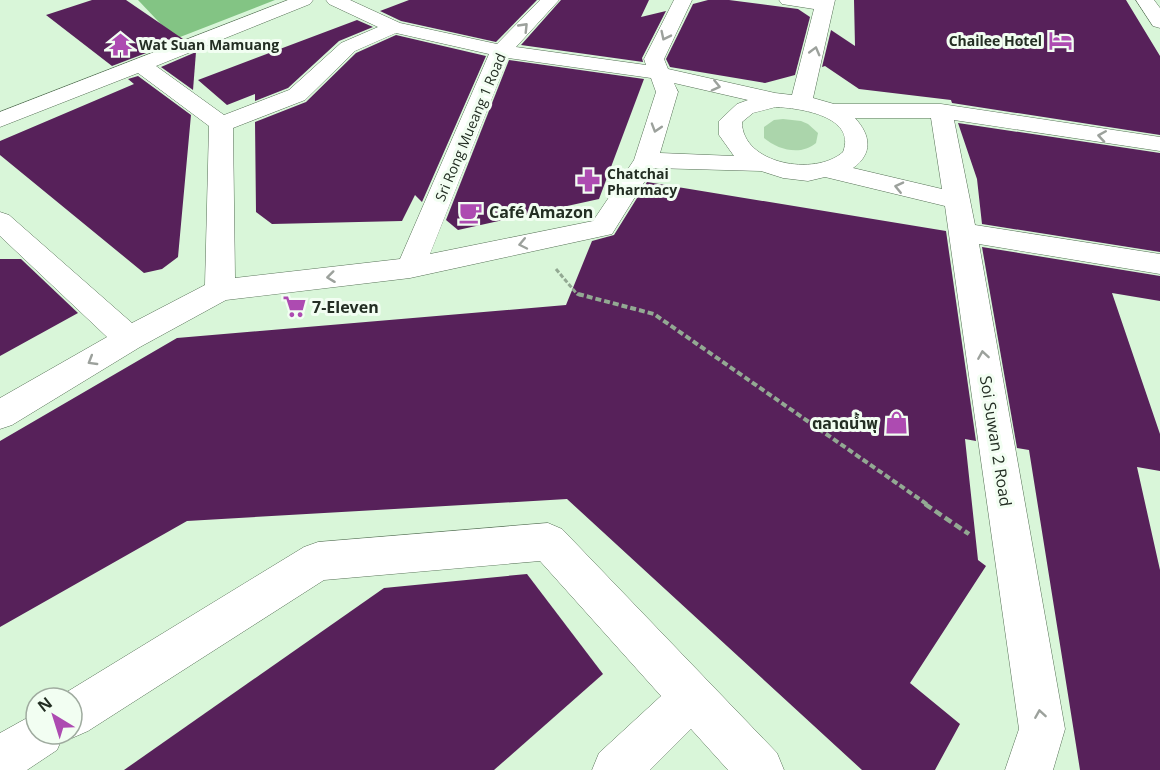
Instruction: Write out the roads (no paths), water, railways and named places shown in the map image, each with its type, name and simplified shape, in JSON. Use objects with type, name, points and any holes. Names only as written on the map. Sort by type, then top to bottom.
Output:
[{"type":"street","points":[[0,120],[304,0]]},
{"type":"street","points":[[335,0],[394,27],[501,51],[659,73],[775,100]]},
{"type":"street","name":"Sri Rong Mueang 1 Road","points":[[410,268],[501,51],[550,0]]},
{"type":"street","points":[[0,415],[129,339],[220,290],[410,268],[602,228],[646,160],[667,92],[654,59],[683,0]]},
{"type":"street","points":[[788,0],[826,3],[804,93]]},
{"type":"street","points":[[1145,0],[1160,22]]},
{"type":"street","points":[[221,124],[297,95],[348,47],[394,27]]},
{"type":"street","points":[[141,65],[221,124]]},
{"type":"street","points":[[804,93],[844,120],[854,131],[858,142],[855,153],[844,164],[827,170],[805,173],[782,171],[760,164],[743,154],[732,141],[728,129],[733,118],[743,108],[804,93],[913,111]]},
{"type":"street","points":[[830,111],[941,111],[1160,144]]},
{"type":"street","name":"Soi Suwan 2 Road","points":[[941,111],[960,216],[1042,729],[1029,770]]},
{"type":"street","points":[[220,290],[221,124]]},
{"type":"street","points":[[646,160],[760,164]]},
{"type":"street","points":[[827,170],[960,216],[1160,264]]},
{"type":"street","points":[[5,233],[129,339]]},
{"type":"street","points":[[84,707],[318,561],[549,542],[760,770]]},
{"type":"street","points":[[616,770],[692,697]]},
{"type":"street","points":[[0,760],[24,745]]},
{"type":"place","name":"Chailee Hotel","points":[[1060,40]]},
{"type":"place","name":"Wat Suan Mamuang","points":[[121,44]]},
{"type":"place","name":"Chatchai Pharmacy","points":[[589,181]]},
{"type":"place","name":"Café Amazon","points":[[471,212]]},
{"type":"place","name":"7-Eleven","points":[[294,307]]},
{"type":"place","name":"ตลาดน้ำพุ","points":[[896,423]]}]
